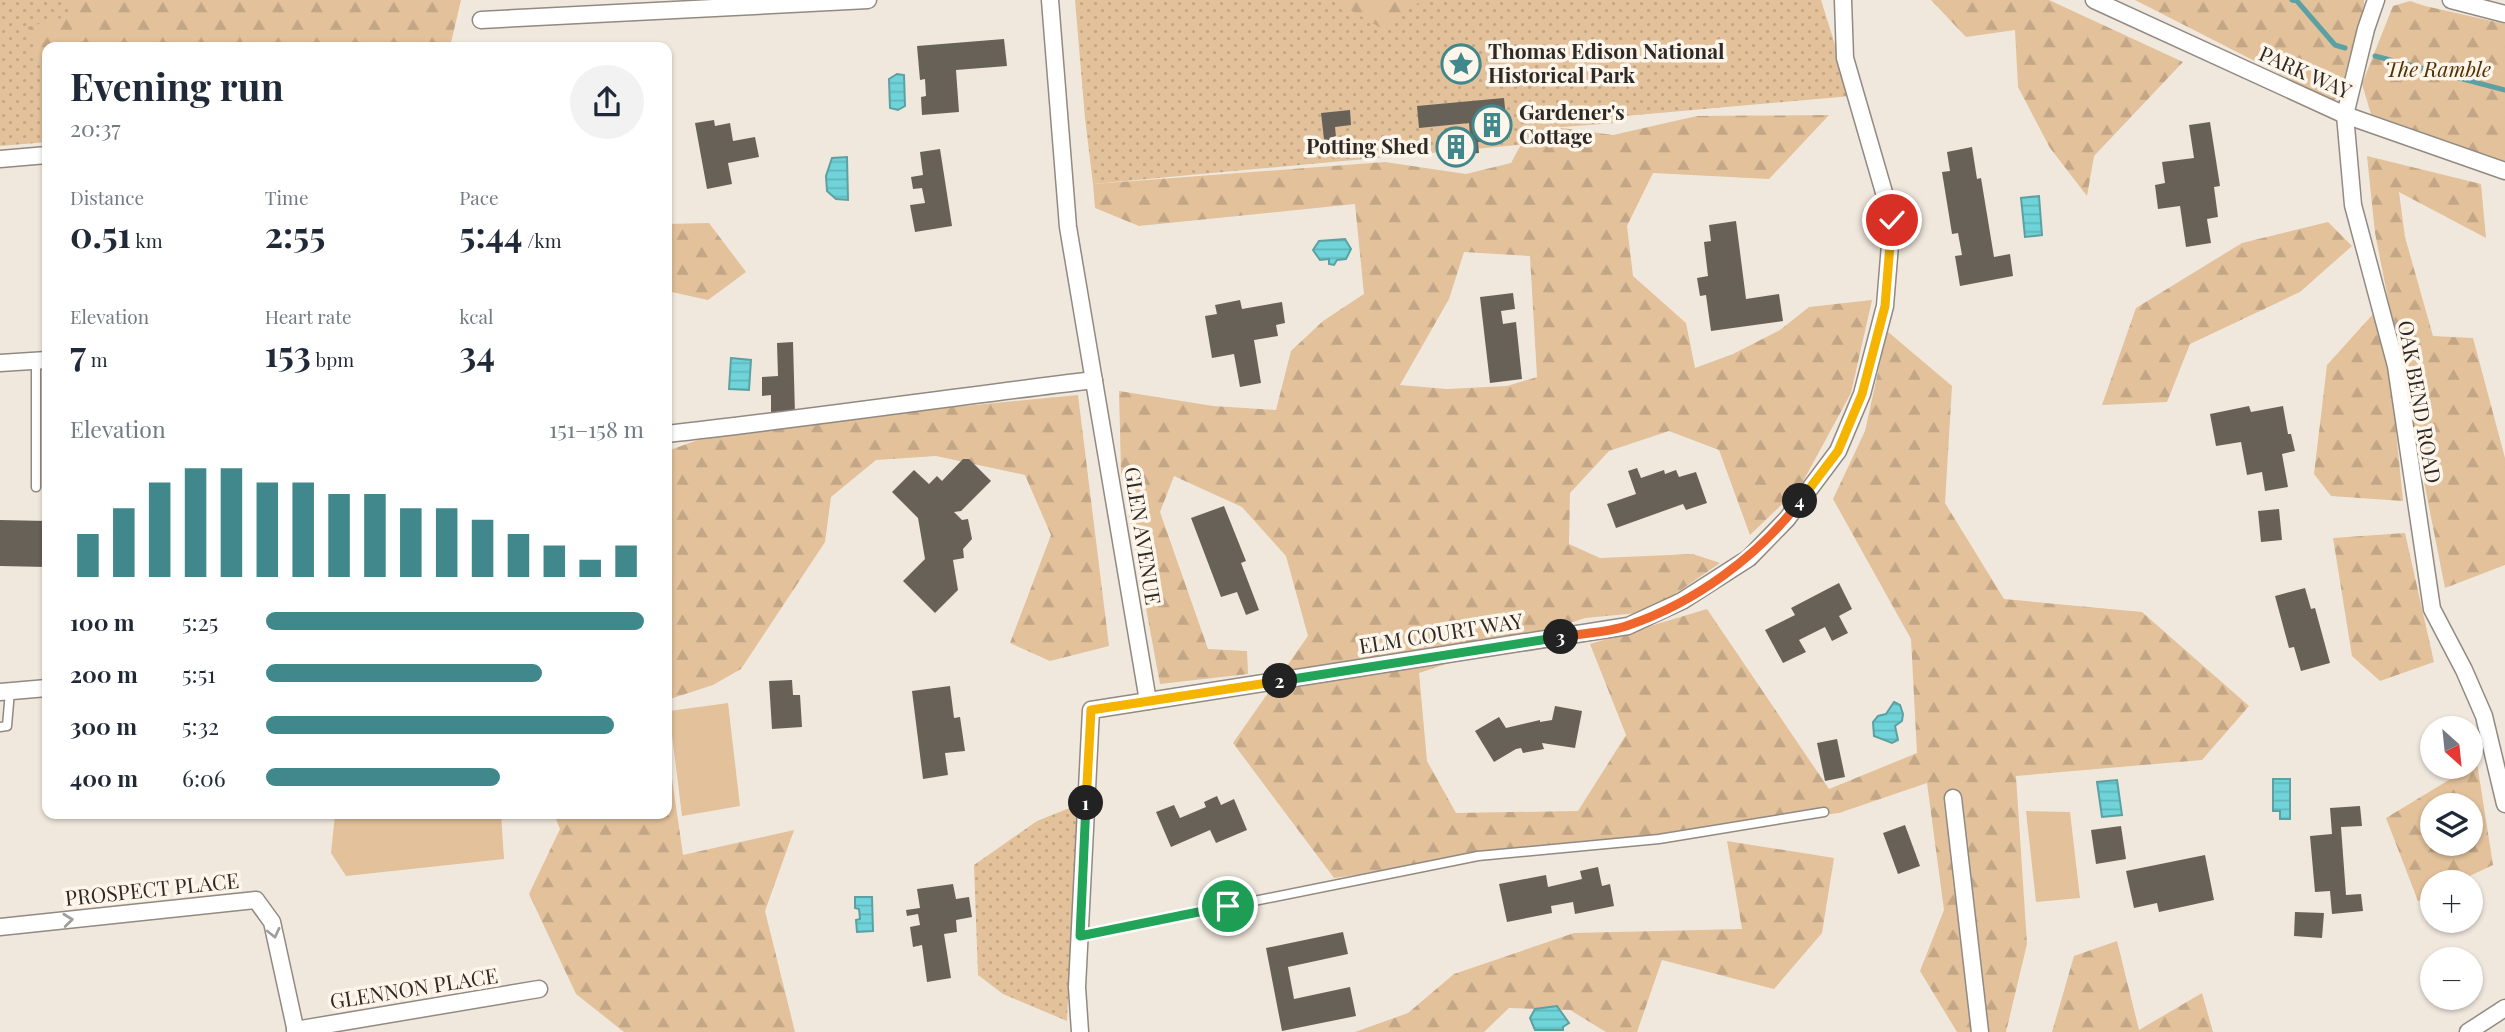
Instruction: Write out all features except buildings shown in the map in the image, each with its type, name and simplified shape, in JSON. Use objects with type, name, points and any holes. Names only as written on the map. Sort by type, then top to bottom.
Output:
[{"type":"street","points":[[481,20],[645,5],[868,0]]},
{"type":"street","name":"GLEN AVENUE","points":[[1050,0],[1068,227],[1148,701]]},
{"type":"street","name":"ELM COURT WAY","points":[[1148,701],[1628,626],[1682,601],[1749,558],[1787,519],[1838,451],[1862,394],[1885,306],[1892,220],[1845,58],[1843,0]]},
{"type":"street","name":"PARK WAY","points":[[2094,0],[2345,115],[2505,171]]},
{"type":"street","name":"OAK BEND ROAD","points":[[2376,0],[2365,29],[2345,115],[2353,205],[2396,366],[2432,609],[2464,670],[2484,716],[2505,804]]},
{"type":"street","points":[[2451,0],[2505,14]]},
{"type":"street","points":[[0,159],[42,155]]},
{"type":"street","points":[[0,363],[42,361]]},
{"type":"street","points":[[672,433],[1094,380]]},
{"type":"street","points":[[5,691],[42,688]]},
{"type":"street","points":[[1080,1032],[1077,987],[1091,710],[1148,701]]},
{"type":"street","points":[[1953,798],[1980,1032]]},
{"type":"street","name":"PROSPECT PLACE","points":[[0,927],[256,900],[272,922],[295,1031]]},
{"type":"street","name":"GLENNON PLACE","points":[[295,1031],[539,989]]},
{"type":"street","points":[[2468,1032],[2505,1008]]},
{"type":"lane","points":[[36,487],[42,361]]},
{"type":"lane","points":[[0,727],[7,726],[5,691]]},
{"type":"lane","points":[[1080,936],[1478,856],[1659,839],[1824,812]]},
{"type":"green space","points":[[0,0],[248,0],[243,42],[42,42],[42,142],[0,146]]},
{"type":"green space","points":[[73,0],[461,0],[451,42],[42,42],[42,58],[37,59],[28,27],[68,16]]},
{"type":"green space","name":"Thomas Edison National Historical Park","points":[[1075,0],[1821,0],[1851,96],[1614,117],[1615,123],[1549,128],[1550,142],[1093,184]]},
{"type":"green space","points":[[1333,0],[1423,0],[1381,28]]},
{"type":"green space","points":[[1931,0],[2049,0],[2183,62],[2094,156],[2087,196],[2050,148],[2018,87],[2015,30],[1966,37]]},
{"type":"green space","name":"The Ramble","points":[[2135,0],[2364,0],[2364,5],[2340,95],[2333,101]]},
{"type":"green space","name":"The Ramble","points":[[2410,1],[2505,24],[2505,162],[2371,114],[2362,84],[2393,6]]},
{"type":"green space","points":[[1829,115],[1769,179],[1653,173],[1627,226],[1633,276],[1686,323],[1695,368],[1733,354],[1780,330],[1809,307],[1872,300],[1851,393],[1800,487],[1750,535],[1719,450],[1669,431],[1609,451],[1570,493],[1569,544],[1600,558],[1693,554],[1720,563],[1649,612],[1585,618],[1419,673],[1427,761],[1456,813],[1578,811],[1626,735],[1590,644],[1707,609],[1829,789],[1917,753],[1911,639],[1833,499],[1865,431],[1887,331],[1952,386],[1945,503],[2004,599],[2142,612],[2249,706],[2202,760],[2016,776],[2027,944],[2006,1032],[1957,1032],[1920,971],[1944,910],[1927,783],[1839,813],[1334,878],[1233,743],[1308,636],[1286,556],[1242,507],[1174,476],[1160,512],[1208,649],[1247,651],[1248,674],[1160,684],[1121,472],[1119,391],[1213,406],[1276,410],[1291,351],[1323,321],[1364,294],[1355,204],[1139,226],[1095,208],[1093,184],[1385,162],[1466,174],[1511,163],[1532,124],[1613,135],[1697,116]],"holes":[[[1464,252],[1530,256],[1537,377],[1507,386],[1447,389],[1400,385],[1449,299]]]},
{"type":"green space","points":[[2367,156],[2481,184],[2486,238],[2399,192],[2405,237],[2433,336],[2473,338],[2505,458],[2505,565],[2445,588],[2375,233]]},
{"type":"green space","points":[[2328,222],[2352,246],[2300,292],[2190,344],[2167,402],[2102,405],[2136,308],[2242,243]]},
{"type":"green space","points":[[709,223],[746,272],[708,300],[672,292],[672,224]]},
{"type":"green space","points":[[2374,313],[2392,390],[2403,501],[2331,496],[2314,474],[2327,365]]},
{"type":"green space","points":[[1078,395],[1109,646],[1050,661],[1010,643],[1051,535],[1025,475],[936,456],[876,460],[831,497],[825,542],[741,669],[713,685],[672,698],[672,449],[729,429]]},
{"type":"green space","points":[[2405,533],[2434,662],[2380,681],[2352,656],[2333,538]]},
{"type":"green space","points":[[728,703],[740,806],[682,816],[672,735],[672,711]]},
{"type":"green space","points":[[672,779],[683,855],[794,830],[765,911],[795,1032],[624,1032],[576,994],[529,894],[560,829],[556,819],[672,819]]},
{"type":"green space","points":[[2451,779],[2480,779],[2482,793],[2427,793]]},
{"type":"green space","points":[[2420,797],[2420,856],[2483,856],[2483,801],[2493,865],[2482,870],[2420,870],[2418,901],[2386,818]]},
{"type":"green space","points":[[1077,805],[1067,1021],[1003,994],[978,975],[974,865],[1037,821]]},
{"type":"green space","points":[[2026,811],[2070,812],[2080,898],[2036,902]]},
{"type":"green space","points":[[334,819],[501,819],[504,859],[346,876],[331,853]]},
{"type":"green space","points":[[1727,841],[1834,858],[1822,933],[1774,989],[1662,960],[1637,1032],[1606,1032],[1570,1010],[1509,1008],[1484,1032],[1355,1032],[1408,1013],[1454,974],[1574,933],[1742,929]]},
{"type":"green space","points":[[2117,941],[2139,1030],[2202,993],[2213,1032],[2052,1032],[2074,956]]},
{"type":"water","points":[[897,74],[904,75],[905,106],[898,110],[890,108],[889,79]]},
{"type":"water","points":[[847,157],[848,200],[836,199],[827,191],[826,176],[832,158]]},
{"type":"water","points":[[2039,196],[2042,235],[2025,237],[2021,198]]},
{"type":"water","points":[[1345,239],[1351,249],[1346,259],[1337,260],[1334,265],[1329,264],[1329,259],[1320,260],[1313,250],[1319,241]]},
{"type":"water","points":[[731,358],[751,360],[749,390],[729,389]]},
{"type":"water","points":[[1894,702],[1900,705],[1903,714],[1902,721],[1895,726],[1898,740],[1892,743],[1874,736],[1873,722],[1878,716],[1886,714]]},
{"type":"water","points":[[2273,779],[2290,779],[2290,819],[2280,819],[2280,811],[2273,811]]},
{"type":"water","points":[[2117,780],[2122,815],[2102,817],[2097,782]]},
{"type":"water","points":[[855,897],[872,897],[873,931],[857,932],[856,920],[860,919],[859,909],[855,908]]},
{"type":"water","points":[[1557,1006],[1569,1023],[1563,1030],[1535,1030],[1530,1018],[1535,1009]]},
{"type":"waterway","points":[[2292,0],[2297,1],[2335,45],[2345,48]]},
{"type":"waterway","points":[[2375,56],[2505,90]]},
{"type":"place","name":"Thomas Edison National Historical Park","points":[[1461,64]]},
{"type":"place","name":"Gardener's Cottage","points":[[1492,125]]},
{"type":"place","name":"Potting Shed","points":[[1456,147]]},
{"type":"route","points":[[1228,906],[1080,936],[1091,710],[1628,626],[1682,601],[1749,558],[1787,519],[1838,451],[1862,394],[1885,306],[1892,220]]}]
